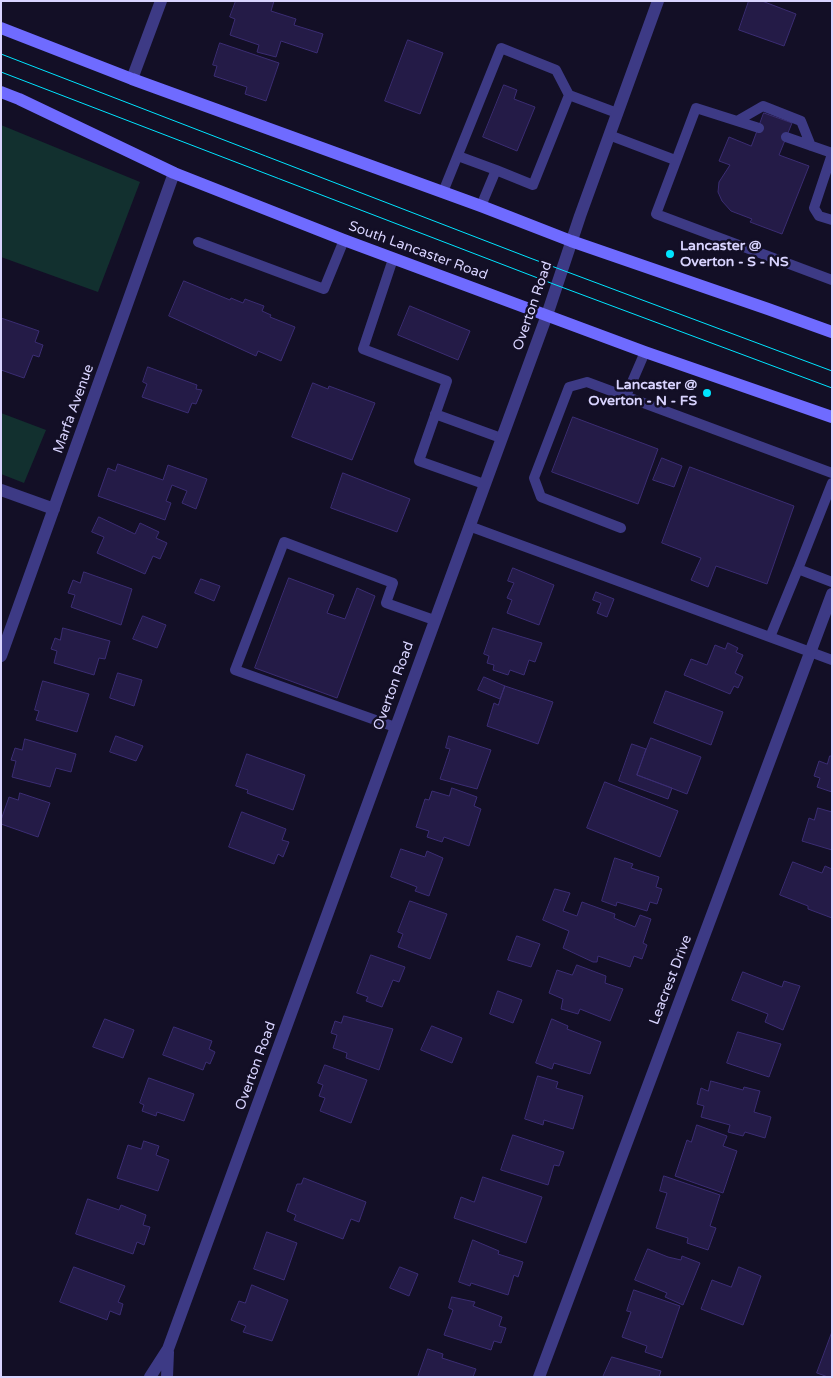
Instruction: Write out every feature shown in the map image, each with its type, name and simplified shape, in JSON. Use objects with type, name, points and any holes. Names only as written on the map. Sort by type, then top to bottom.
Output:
[{"type":"main road","points":[[1,28],[571,241],[768,308],[832,332]]},
{"type":"main road","name":"South Lancaster Road","points":[[1,92],[174,173],[344,240],[645,352],[832,417]]},
{"type":"street","points":[[132,78],[161,1]]},
{"type":"street","name":"Overton Road","points":[[150,1377],[168,1350],[547,315],[571,241],[658,1]]},
{"type":"street","name":"Marfa Avenue","points":[[1,656],[174,173]]},
{"type":"street","points":[[1,490],[54,509]]},
{"type":"street","name":"Leacrest Drive","points":[[539,1377],[832,594]]},
{"type":"street","points":[[167,1377],[168,1350]]},
{"type":"lane","points":[[444,192],[501,48],[556,70],[569,95],[617,113]]},
{"type":"lane","points":[[458,156],[533,185],[569,95]]},
{"type":"lane","points":[[736,121],[763,106],[801,121],[811,146]]},
{"type":"lane","points":[[758,128],[696,108],[656,214],[832,280]]},
{"type":"lane","points":[[609,135],[675,160]]},
{"type":"lane","points":[[786,137],[832,154],[814,208],[820,216],[832,220]]},
{"type":"lane","points":[[481,206],[496,170]]},
{"type":"lane","points":[[198,242],[324,289],[344,240]]},
{"type":"lane","points":[[393,259],[363,349],[447,381],[418,461],[484,484]]},
{"type":"lane","points":[[626,396],[645,352]]},
{"type":"lane","points":[[621,528],[541,497],[534,478],[570,387],[587,382],[832,473]]},
{"type":"lane","points":[[435,414],[501,438]]},
{"type":"lane","points":[[770,637],[832,483]]},
{"type":"lane","points":[[469,526],[832,660]]},
{"type":"lane","points":[[395,727],[235,670],[284,542],[393,582],[386,603],[434,620]]},
{"type":"lane","points":[[798,569],[832,582]]},
{"type":"green space","points":[[1,125],[140,182],[98,292],[1,257]]},
{"type":"green space","points":[[1,413],[46,430],[24,483],[1,474]]},
{"type":"building","points":[[236,1],[274,1],[271,11],[296,19],[294,25],[323,34],[317,53],[281,41],[276,57],[257,52],[259,45],[230,35],[235,19],[230,17]]},
{"type":"building","points":[[749,1],[762,1],[796,14],[784,46],[739,30]]},
{"type":"building","points":[[408,40],[443,53],[420,114],[385,101]]},
{"type":"building","points":[[220,43],[279,63],[266,101],[245,94],[247,87],[214,76],[217,66],[213,65]]},
{"type":"building","points":[[504,85],[517,90],[514,99],[535,107],[517,151],[483,137]]},
{"type":"building","points":[[764,113],[792,123],[779,155],[809,166],[782,234],[750,222],[752,219],[731,211],[722,201],[718,192],[719,182],[730,165],[719,161],[729,137],[751,146]]},
{"type":"building","points":[[184,281],[230,300],[231,298],[243,303],[245,299],[264,306],[262,311],[271,315],[270,317],[295,327],[281,361],[258,351],[256,356],[169,316]]},
{"type":"building","points":[[410,306],[470,331],[458,360],[398,335]]},
{"type":"building","points":[[1,318],[39,331],[35,342],[43,345],[39,357],[33,355],[24,378],[1,370]]},
{"type":"building","points":[[148,367],[197,385],[196,389],[202,390],[196,404],[192,403],[188,413],[142,397],[147,384],[143,382]]},
{"type":"building","points":[[313,383],[328,389],[329,386],[375,403],[352,460],[292,437]]},
{"type":"building","points":[[573,417],[658,449],[638,504],[552,472]]},
{"type":"building","points":[[662,458],[682,466],[674,487],[653,480]]},
{"type":"building","points":[[118,464],[163,480],[168,465],[207,479],[196,509],[182,503],[187,491],[172,485],[166,501],[171,503],[165,520],[98,496],[108,468],[115,471]]},
{"type":"building","points":[[690,467],[794,506],[767,584],[716,566],[708,587],[691,580],[701,558],[662,543]]},
{"type":"building","points":[[343,473],[410,499],[397,532],[331,508]]},
{"type":"building","points":[[99,517],[135,534],[140,523],[159,532],[156,538],[167,543],[160,559],[153,556],[145,574],[97,553],[104,537],[92,532]]},
{"type":"building","points":[[513,568],[554,585],[539,625],[507,613],[512,600],[507,598],[514,583],[508,581]]},
{"type":"building","points":[[84,572],[132,589],[121,625],[71,607],[75,595],[68,593],[73,580],[80,583]]},
{"type":"building","points":[[289,578],[334,595],[327,613],[345,619],[357,588],[375,596],[337,698],[255,668]]},
{"type":"building","points":[[201,579],[220,586],[214,601],[195,593]]},
{"type":"building","points":[[596,592],[614,599],[607,617],[597,613],[601,603],[593,600]]},
{"type":"building","points":[[143,616],[166,625],[157,648],[133,639]]},
{"type":"building","points":[[63,628],[110,641],[105,659],[99,658],[94,675],[54,663],[57,651],[51,649],[55,638],[60,640]]},
{"type":"building","points":[[493,628],[542,643],[535,662],[529,660],[524,675],[510,670],[508,675],[493,670],[494,665],[487,663],[489,656],[484,654]]},
{"type":"building","points":[[728,643],[738,648],[736,652],[743,655],[735,673],[743,677],[738,688],[734,686],[730,694],[684,675],[691,659],[707,665],[715,645],[725,649]]},
{"type":"building","points":[[118,673],[142,680],[134,706],[110,698]]},
{"type":"building","points":[[484,677],[505,686],[500,699],[478,690]]},
{"type":"building","points":[[43,681],[89,694],[77,732],[36,720],[39,711],[35,710]]},
{"type":"building","points":[[505,686],[553,702],[538,744],[487,726],[494,703],[498,705]]},
{"type":"building","points":[[666,691],[723,712],[711,745],[654,723]]},
{"type":"building","points":[[116,736],[143,746],[136,761],[110,752]]},
{"type":"building","points":[[449,736],[491,750],[477,789],[440,779],[450,749],[446,748]]},
{"type":"building","points":[[651,738],[701,757],[687,794],[637,775]]},
{"type":"building","points":[[25,739],[76,754],[71,772],[56,768],[50,787],[12,777],[16,761],[11,760],[15,748],[22,750]]},
{"type":"building","points":[[632,744],[646,749],[637,775],[672,788],[668,799],[619,781]]},
{"type":"building","points":[[247,754],[305,775],[293,810],[247,793],[248,790],[236,786]]},
{"type":"building","points":[[830,756],[832,756],[832,792],[817,787],[820,778],[814,776],[819,761],[827,764]]},
{"type":"building","points":[[605,782],[678,811],[660,857],[587,828]]},
{"type":"building","points":[[452,788],[477,797],[474,806],[481,809],[469,846],[444,837],[442,842],[427,837],[429,831],[416,827],[425,799],[429,800],[432,791],[449,796]]},
{"type":"building","points":[[20,793],[50,803],[38,837],[1,824],[9,797],[18,800]]},
{"type":"building","points":[[818,808],[832,812],[832,850],[802,841],[809,818],[814,820]]},
{"type":"building","points":[[242,812],[286,829],[282,840],[289,842],[283,857],[278,854],[274,864],[229,847]]},
{"type":"building","points":[[401,849],[425,857],[427,851],[443,858],[429,896],[415,891],[417,887],[391,877]]},
{"type":"building","points":[[615,858],[633,864],[631,868],[659,877],[656,887],[662,889],[657,904],[650,902],[647,911],[617,902],[616,906],[602,901]]},
{"type":"building","points":[[793,862],[822,873],[825,866],[832,869],[832,918],[780,895]]},
{"type":"building","points":[[555,889],[570,893],[563,911],[577,916],[582,902],[615,914],[614,918],[635,927],[640,915],[651,919],[643,943],[647,945],[642,959],[634,956],[630,967],[598,956],[597,962],[593,962],[563,948],[569,931],[543,920]]},
{"type":"building","points":[[410,901],[447,914],[430,959],[398,947],[403,934],[398,932]]},
{"type":"building","points":[[517,936],[540,944],[531,967],[508,960]]},
{"type":"building","points":[[371,955],[405,967],[399,982],[393,980],[382,1007],[366,1001],[368,997],[357,993]]},
{"type":"building","points":[[577,965],[606,976],[605,983],[623,989],[610,1021],[580,1009],[578,1014],[561,1009],[563,999],[549,993],[557,970],[572,975]]},
{"type":"building","points":[[743,972],[782,987],[784,981],[800,986],[783,1030],[765,1022],[768,1014],[732,1000]]},
{"type":"building","points":[[498,991],[522,1000],[513,1023],[490,1014]]},
{"type":"building","points":[[344,1016],[393,1029],[379,1070],[346,1058],[347,1053],[333,1048],[337,1035],[331,1033],[335,1021],[341,1023]]},
{"type":"building","points":[[105,1019],[134,1030],[123,1058],[93,1047]]},
{"type":"building","points":[[552,1019],[568,1026],[567,1029],[601,1042],[590,1074],[554,1063],[552,1069],[536,1063]]},
{"type":"building","points":[[432,1026],[462,1038],[452,1063],[421,1050]]},
{"type":"building","points":[[174,1027],[212,1041],[209,1049],[215,1052],[210,1064],[206,1062],[203,1070],[163,1055]]},
{"type":"building","points":[[738,1032],[781,1044],[769,1077],[727,1063]]},
{"type":"building","points":[[325,1065],[367,1080],[351,1123],[320,1111],[325,1098],[319,1096],[323,1085],[318,1083]]},
{"type":"building","points":[[538,1076],[558,1082],[556,1088],[583,1096],[573,1129],[544,1120],[543,1125],[525,1119]]},
{"type":"building","points":[[149,1078],[194,1094],[184,1121],[157,1112],[156,1116],[142,1111],[144,1105],[140,1103]]},
{"type":"building","points":[[711,1081],[743,1090],[744,1087],[760,1091],[754,1112],[771,1117],[765,1138],[745,1132],[743,1136],[728,1132],[730,1125],[701,1117],[704,1106],[697,1104],[701,1088],[708,1091]]},
{"type":"building","points":[[697,1125],[727,1136],[723,1146],[737,1151],[723,1193],[675,1176],[687,1140],[691,1142]]},
{"type":"building","points":[[513,1135],[564,1152],[559,1166],[554,1165],[548,1185],[501,1170]]},
{"type":"building","points":[[144,1141],[159,1146],[156,1155],[169,1160],[158,1191],[117,1178],[128,1145],[141,1149]]},
{"type":"building","points":[[664,1176],[720,1195],[710,1226],[716,1228],[708,1250],[687,1243],[688,1238],[656,1228],[667,1193],[660,1191]]},
{"type":"building","points":[[483,1177],[542,1197],[526,1243],[454,1218],[461,1197],[474,1202]]},
{"type":"building","points":[[304,1178],[366,1202],[359,1222],[351,1219],[343,1239],[294,1220],[296,1215],[287,1211],[297,1184],[301,1184]]},
{"type":"building","points":[[88,1199],[119,1210],[121,1205],[146,1215],[143,1225],[150,1227],[144,1245],[137,1242],[133,1254],[76,1234]]},
{"type":"building","points":[[267,1232],[297,1243],[284,1280],[254,1269]]},
{"type":"building","points":[[473,1240],[499,1251],[498,1254],[523,1262],[518,1277],[514,1275],[508,1295],[471,1283],[470,1286],[459,1282]]},
{"type":"building","points":[[648,1249],[668,1257],[681,1260],[682,1256],[700,1263],[683,1305],[665,1297],[667,1293],[635,1280]]},
{"type":"building","points":[[74,1267],[125,1286],[118,1302],[123,1304],[120,1315],[110,1311],[107,1320],[60,1302]]},
{"type":"building","points":[[400,1267],[418,1274],[409,1296],[390,1288]]},
{"type":"building","points":[[739,1267],[761,1276],[743,1325],[701,1309],[712,1280],[731,1287]]},
{"type":"building","points":[[252,1285],[288,1300],[272,1341],[243,1332],[246,1326],[231,1320],[239,1301],[245,1303]]},
{"type":"building","points":[[634,1290],[680,1306],[662,1358],[645,1352],[647,1346],[622,1337],[631,1312],[627,1311]]},
{"type":"building","points":[[452,1297],[475,1302],[473,1306],[502,1317],[499,1326],[506,1328],[501,1343],[494,1341],[491,1350],[444,1335],[453,1310],[449,1308]]},
{"type":"building","points":[[832,1332],[832,1377],[828,1377],[817,1373]]},
{"type":"building","points":[[428,1349],[443,1354],[442,1358],[476,1369],[473,1377],[418,1377]]},
{"type":"building","points":[[612,1357],[661,1371],[659,1377],[603,1377]]},
{"type":"tram line","points":[[1,54],[530,258],[832,371]]},
{"type":"tram line","points":[[1,72],[556,285],[832,388]]},
{"type":"place","name":"Lancaster @ Overton - S - NS","points":[[670,254]]},
{"type":"place","name":"Lancaster @ Overton - N - FS","points":[[707,393]]}]
